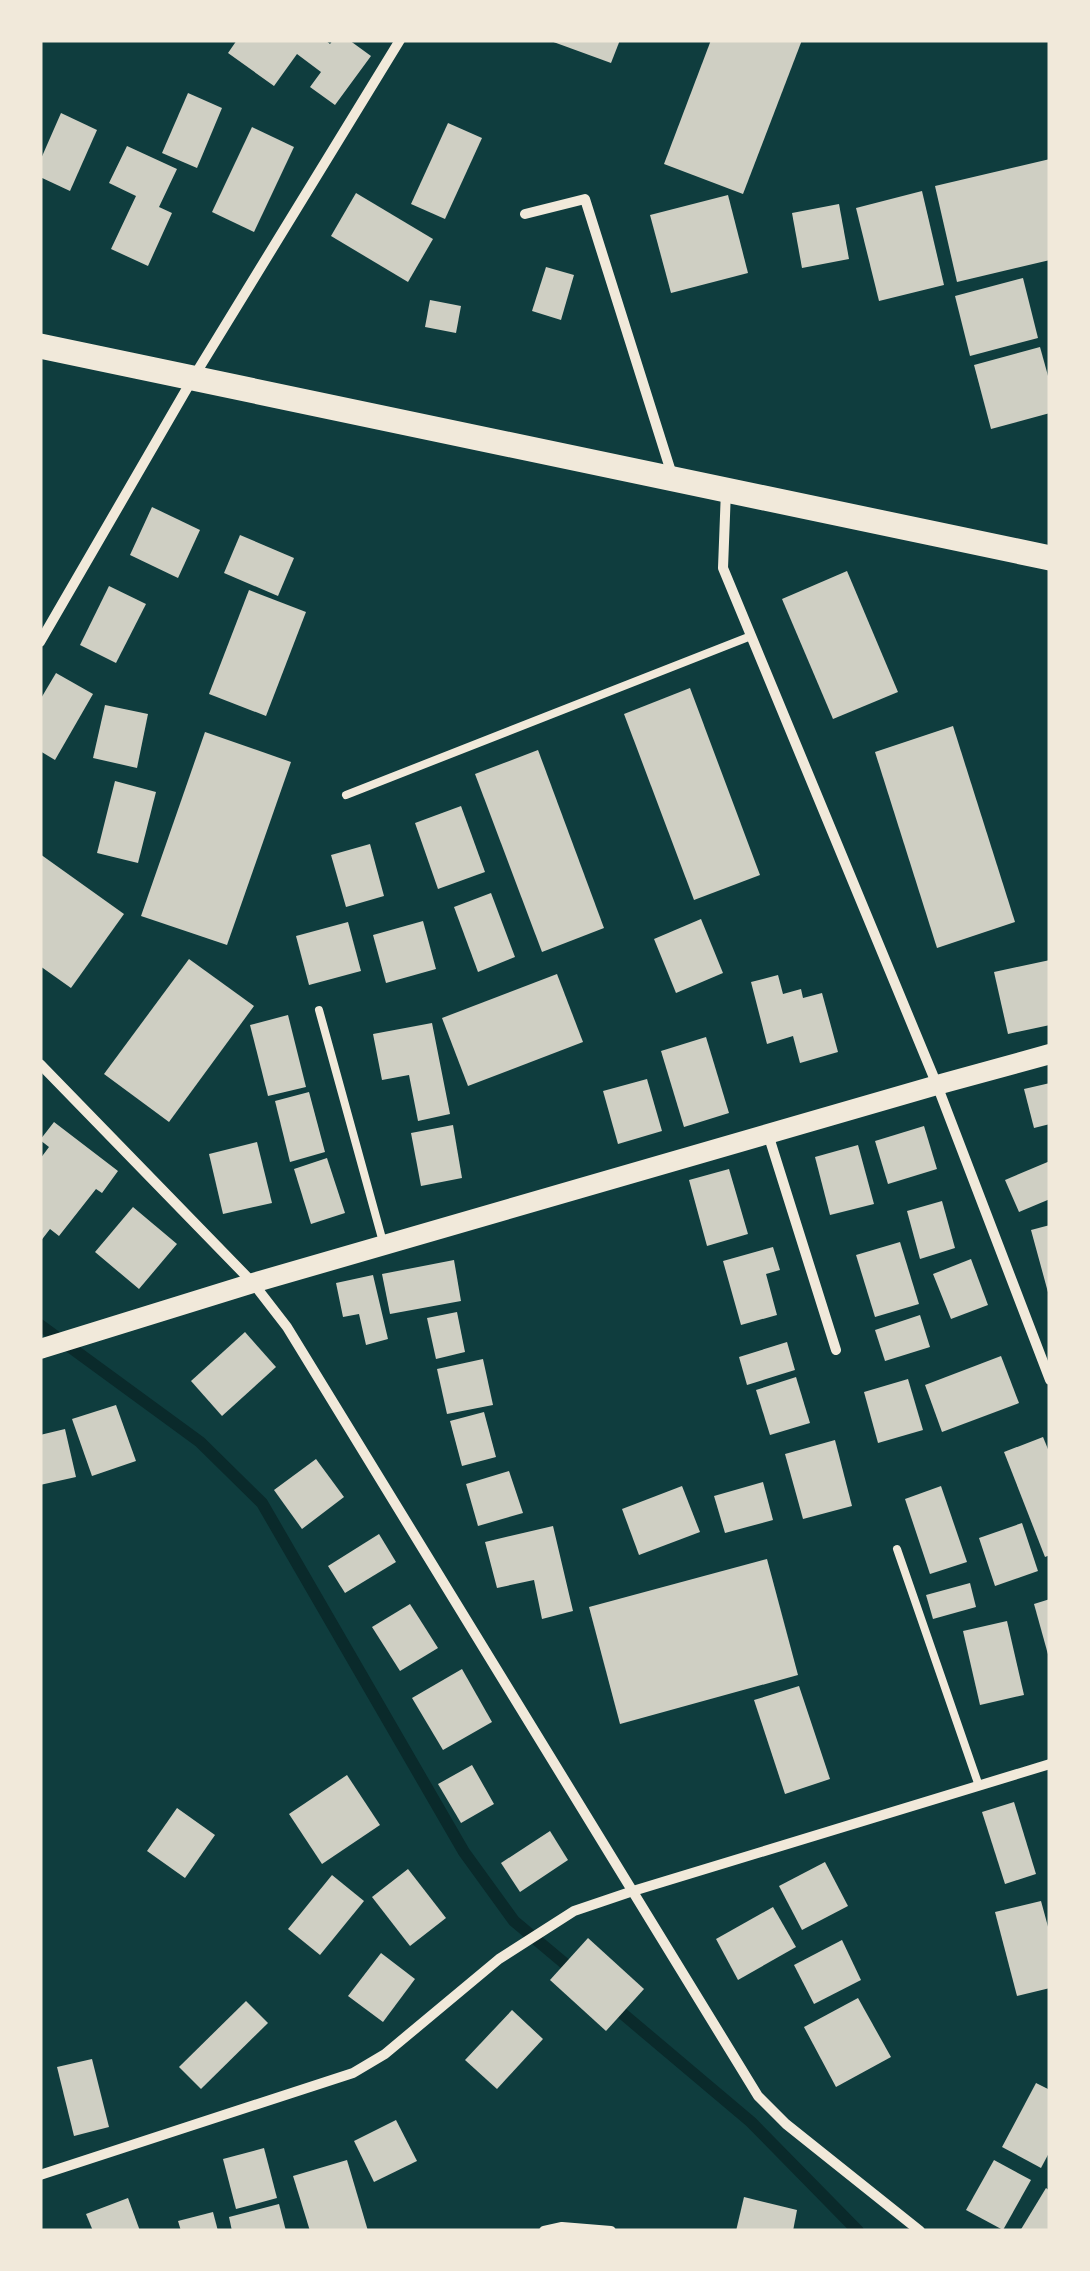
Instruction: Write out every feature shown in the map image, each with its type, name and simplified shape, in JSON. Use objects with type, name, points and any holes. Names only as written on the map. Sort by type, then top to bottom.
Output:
[{"type":"main road","points":[[40,346],[1050,558]]},
{"type":"main road","points":[[40,1349],[1050,1054]]},
{"type":"street","points":[[40,642],[193,378],[400,40]]},
{"type":"street","points":[[525,214],[585,199],[674,478]]},
{"type":"street","points":[[726,490],[724,568],[937,1084],[1050,1380]]},
{"type":"street","points":[[40,1064],[253,1284],[287,1328],[758,2096],[786,2124],[920,2231]]},
{"type":"street","points":[[768,1134],[836,1350]]},
{"type":"street","points":[[40,2176],[353,2073],[385,2054],[499,1959],[574,1911],[1050,1764]]},
{"type":"street","points":[[544,2231],[562,2227],[610,2231]]},
{"type":"lane","points":[[346,795],[751,636]]},
{"type":"lane","points":[[319,1010],[384,1246]]},
{"type":"lane","points":[[897,1549],[979,1786]]},
{"type":"building","points":[[237,40],[325,40],[330,44],[333,40],[349,40],[371,56],[335,105],[310,87],[321,72],[297,54],[274,86],[228,53]]},
{"type":"building","points":[[548,40],[620,40],[611,63]]},
{"type":"building","points":[[711,40],[802,40],[743,194],[664,164]]},
{"type":"building","points":[[188,93],[222,108],[197,168],[162,153]]},
{"type":"building","points":[[61,113],[97,130],[70,191],[40,177],[40,161]]},
{"type":"building","points":[[448,123],[482,138],[445,219],[411,204]]},
{"type":"building","points":[[252,127],[294,147],[254,232],[212,212]]},
{"type":"building","points":[[127,146],[177,169],[159,207],[172,213],[148,266],[111,249],[136,196],[109,183]]},
{"type":"building","points":[[1050,159],[1050,260],[957,282],[935,186]]},
{"type":"building","points":[[922,191],[944,285],[879,301],[856,208]]},
{"type":"building","points":[[356,193],[433,239],[408,282],[331,236]]},
{"type":"building","points":[[728,195],[748,273],[671,293],[650,215]]},
{"type":"building","points":[[839,204],[849,259],[802,268],[792,213]]},
{"type":"building","points":[[546,267],[574,275],[561,320],[532,311]]},
{"type":"building","points":[[1023,278],[1038,338],[970,356],[955,296]]},
{"type":"building","points":[[430,300],[461,306],[456,333],[425,327]]},
{"type":"building","points":[[1040,347],[1050,383],[1050,413],[991,429],[974,365]]},
{"type":"building","points":[[152,507],[200,530],[178,578],[130,555]]},
{"type":"building","points":[[240,535],[294,558],[278,596],[224,573]]},
{"type":"building","points":[[847,571],[898,692],[833,719],[782,599]]},
{"type":"building","points":[[109,586],[146,604],[116,663],[80,645]]},
{"type":"building","points":[[249,590],[306,612],[266,716],[209,694]]},
{"type":"building","points":[[56,673],[93,694],[55,760],[40,751],[40,700]]},
{"type":"building","points":[[690,688],[760,875],[694,900],[624,714]]},
{"type":"building","points":[[105,705],[148,714],[137,768],[93,758]]},
{"type":"building","points":[[953,726],[1015,922],[937,948],[875,752]]},
{"type":"building","points":[[205,732],[291,762],[227,945],[141,916]]},
{"type":"building","points":[[538,750],[604,928],[542,952],[475,774]]},
{"type":"building","points":[[115,781],[156,792],[138,863],[97,853]]},
{"type":"building","points":[[461,806],[485,872],[438,889],[415,823]]},
{"type":"building","points":[[370,844],[384,896],[346,907],[331,855]]},
{"type":"building","points":[[40,854],[124,914],[71,988],[40,966]]},
{"type":"building","points":[[491,893],[515,957],[478,972],[454,907]]},
{"type":"building","points":[[701,919],[723,973],[676,993],[654,939]]},
{"type":"building","points":[[423,921],[436,969],[386,983],[373,935]]},
{"type":"building","points":[[348,922],[361,971],[309,985],[296,936]]},
{"type":"building","points":[[189,959],[254,1006],[169,1122],[104,1074]]},
{"type":"building","points":[[1050,960],[1050,1025],[1008,1034],[994,972]]},
{"type":"building","points":[[557,974],[583,1042],[468,1086],[442,1018]]},
{"type":"building","points":[[778,975],[783,994],[801,989],[803,998],[822,993],[838,1052],[800,1063],[793,1036],[767,1044],[751,982]]},
{"type":"building","points":[[288,1015],[306,1087],[268,1096],[250,1025]]},
{"type":"building","points":[[432,1023],[450,1114],[418,1121],[409,1075],[382,1080],[373,1034]]},
{"type":"building","points":[[706,1037],[729,1113],[684,1127],[661,1051]]},
{"type":"building","points":[[647,1079],[662,1131],[618,1144],[603,1091]]},
{"type":"building","points":[[1050,1083],[1050,1124],[1034,1128],[1024,1089]]},
{"type":"building","points":[[309,1092],[325,1152],[290,1162],[275,1101]]},
{"type":"building","points":[[54,1122],[118,1171],[102,1193],[96,1189],[59,1236],[50,1229],[40,1242],[40,1159],[49,1147],[40,1140]]},
{"type":"building","points":[[453,1125],[462,1178],[421,1186],[411,1133]]},
{"type":"building","points":[[924,1126],[937,1169],[888,1184],[875,1141]]},
{"type":"building","points":[[257,1142],[272,1203],[223,1214],[209,1154]]},
{"type":"building","points":[[858,1145],[874,1204],[830,1215],[815,1157]]},
{"type":"building","points":[[327,1158],[345,1213],[311,1224],[294,1169]]},
{"type":"building","points":[[1050,1161],[1050,1199],[1019,1212],[1005,1180]]},
{"type":"building","points":[[729,1169],[748,1234],[707,1246],[689,1180]]},
{"type":"building","points":[[942,1201],[955,1248],[920,1259],[907,1211]]},
{"type":"building","points":[[133,1207],[177,1244],[139,1289],[95,1252]]},
{"type":"building","points":[[1050,1225],[1050,1295],[1049,1296],[1031,1230]]},
{"type":"building","points":[[900,1242],[919,1304],[875,1317],[856,1255]]},
{"type":"building","points":[[773,1247],[780,1270],[766,1274],[777,1315],[741,1325],[723,1261]]},
{"type":"building","points":[[971,1259],[988,1305],[951,1319],[933,1274]]},
{"type":"building","points":[[454,1260],[461,1301],[390,1314],[382,1274]]},
{"type":"building","points":[[373,1275],[388,1339],[366,1345],[359,1314],[343,1317],[336,1283]]},
{"type":"building","points":[[457,1312],[465,1352],[436,1359],[427,1318]]},
{"type":"building","points":[[920,1315],[930,1347],[885,1361],[875,1330]]},
{"type":"building","points":[[245,1332],[276,1367],[222,1416],[191,1381]]},
{"type":"building","points":[[787,1342],[795,1370],[747,1385],[739,1357]]},
{"type":"building","points":[[1001,1356],[1019,1403],[942,1432],[925,1385]]},
{"type":"building","points":[[483,1359],[493,1405],[447,1414],[437,1369]]},
{"type":"building","points":[[796,1377],[810,1423],[770,1435],[756,1390]]},
{"type":"building","points":[[908,1379],[923,1430],[878,1443],[864,1392]]},
{"type":"building","points":[[116,1405],[136,1461],[92,1476],[72,1419]]},
{"type":"building","points":[[484,1412],[496,1457],[462,1466],[450,1421]]},
{"type":"building","points":[[65,1429],[76,1477],[40,1485],[40,1435]]},
{"type":"building","points":[[1043,1437],[1050,1454],[1050,1555],[1045,1557],[1004,1452]]},
{"type":"building","points":[[835,1440],[852,1506],[803,1519],[785,1454]]},
{"type":"building","points":[[316,1459],[344,1497],[302,1529],[274,1490]]},
{"type":"building","points":[[509,1471],[523,1513],[478,1526],[466,1484]]},
{"type":"building","points":[[763,1482],[773,1520],[725,1533],[714,1496]]},
{"type":"building","points":[[682,1486],[700,1532],[639,1555],[622,1509]]},
{"type":"building","points":[[941,1486],[967,1562],[930,1574],[905,1499]]},
{"type":"building","points":[[1022,1523],[1038,1571],[995,1586],[979,1538]]},
{"type":"building","points":[[553,1526],[573,1611],[542,1619],[534,1580],[497,1588],[485,1542]]},
{"type":"building","points":[[379,1534],[396,1562],[345,1593],[328,1566]]},
{"type":"building","points":[[767,1559],[798,1675],[620,1724],[589,1607]]},
{"type":"building","points":[[970,1583],[976,1607],[933,1619],[926,1595]]},
{"type":"building","points":[[1050,1599],[1050,1658],[1049,1658],[1034,1604]]},
{"type":"building","points":[[410,1604],[438,1648],[400,1671],[372,1627]]},
{"type":"building","points":[[1007,1621],[1024,1695],[980,1705],[963,1631]]},
{"type":"building","points":[[462,1669],[492,1722],[443,1750],[412,1698]]},
{"type":"building","points":[[799,1686],[830,1779],[785,1794],[754,1700]]},
{"type":"building","points":[[472,1765],[494,1804],[461,1823],[438,1784]]},
{"type":"building","points":[[347,1775],[380,1825],[322,1864],[289,1814]]},
{"type":"building","points":[[1014,1802],[1036,1874],[1005,1884],[982,1812]]},
{"type":"building","points":[[177,1808],[215,1835],[185,1878],[147,1851]]},
{"type":"building","points":[[550,1831],[568,1860],[520,1892],[501,1863]]},
{"type":"building","points":[[825,1862],[848,1906],[802,1930],[779,1886]]},
{"type":"building","points":[[408,1869],[446,1918],[410,1946],[372,1897]]},
{"type":"building","points":[[332,1875],[364,1901],[320,1955],[288,1929]]},
{"type":"building","points":[[1041,1901],[1050,1934],[1050,1988],[1017,1996],[995,1912]]},
{"type":"building","points":[[773,1907],[796,1947],[738,1980],[716,1939]]},
{"type":"building","points":[[588,1938],[644,1989],[606,2031],[550,1980]]},
{"type":"building","points":[[842,1940],[861,1980],[814,2004],[794,1965]]},
{"type":"building","points":[[381,1953],[415,1979],[383,2022],[348,1996]]},
{"type":"building","points":[[858,1998],[891,2057],[836,2087],[804,2027]]},
{"type":"building","points":[[246,2001],[268,2023],[201,2089],[179,2067]]},
{"type":"building","points":[[512,2010],[543,2039],[497,2089],[465,2060]]},
{"type":"building","points":[[92,2059],[109,2127],[74,2136],[57,2067]]},
{"type":"building","points":[[1036,2083],[1050,2090],[1050,2151],[1041,2168],[1002,2147]]},
{"type":"building","points":[[396,2120],[417,2161],[374,2182],[354,2141]]},
{"type":"building","points":[[264,2148],[277,2198],[236,2209],[223,2159]]},
{"type":"building","points":[[347,2160],[368,2231],[310,2231],[293,2176]]},
{"type":"building","points":[[994,2160],[1031,2180],[1003,2230],[966,2210]]},
{"type":"building","points":[[1046,2188],[1050,2191],[1050,2231],[1020,2231]]},
{"type":"building","points":[[744,2197],[797,2210],[793,2231],[736,2231]]},
{"type":"building","points":[[128,2198],[140,2231],[93,2231],[86,2214]]},
{"type":"building","points":[[279,2204],[286,2231],[232,2231],[229,2217]]},
{"type":"building","points":[[213,2212],[218,2231],[181,2231],[178,2221]]},
{"type":"waterway","points":[[40,1325],[200,1442],[262,1503],[464,1852],[514,1921],[576,1973]]},
{"type":"waterway","points":[[610,2003],[751,2122],[858,2231]]}]
